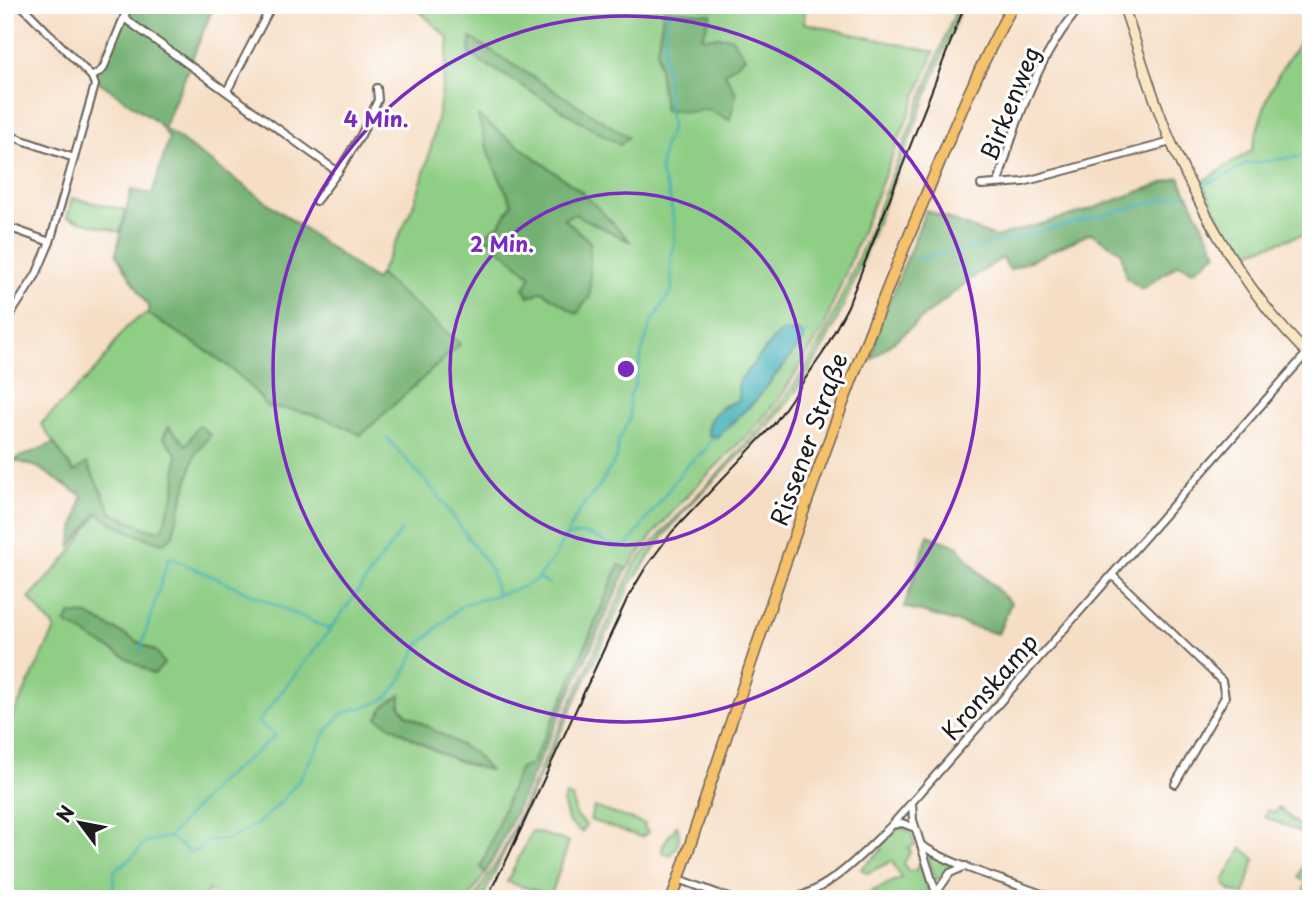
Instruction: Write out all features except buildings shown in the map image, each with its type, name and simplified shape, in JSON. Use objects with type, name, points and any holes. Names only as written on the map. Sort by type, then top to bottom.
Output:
[{"type":"main road","name":"Rissener Straße","points":[[672,899],[749,668],[864,344],[979,70],[1013,5]]},
{"type":"street","points":[[5,323],[36,275],[51,242],[95,85],[92,77],[21,5]]},
{"type":"street","points":[[92,77],[103,69],[129,5]]},
{"type":"street","points":[[227,91],[272,5]]},
{"type":"street","name":"Birkenweg","points":[[998,183],[1020,116],[1045,60],[1067,22],[1082,5]]},
{"type":"street","points":[[1124,5],[1171,142],[1231,260],[1309,355]]},
{"type":"street","points":[[124,18],[338,172]]},
{"type":"street","points":[[316,201],[361,135],[378,100],[377,88]]},
{"type":"street","points":[[5,134],[74,158]]},
{"type":"street","name":"Birkenweg","points":[[981,186],[1023,182],[1171,142]]},
{"type":"street","points":[[5,226],[51,242]]},
{"type":"street","name":"Kronskamp","points":[[792,899],[821,887],[891,826],[1309,355]]},
{"type":"street","points":[[1112,575],[1222,681],[1225,697],[1175,784]]},
{"type":"street","points":[[912,803],[915,828],[938,896]]},
{"type":"street","points":[[891,826],[902,822],[915,828]]},
{"type":"street","points":[[921,845],[966,866],[1054,899]]},
{"type":"street","points":[[938,896],[950,873],[966,866]]},
{"type":"street","points":[[679,879],[732,899]]},
{"type":"green space","points":[[128,5],[214,5],[164,128],[375,280],[380,275],[460,344],[361,435],[316,415],[267,407],[256,392],[228,366],[148,314],[148,306],[116,254],[131,190],[152,194],[169,138],[158,123],[92,77]]},
{"type":"green space","points":[[413,5],[684,5],[714,9],[716,5],[805,5],[804,23],[934,52],[823,329],[782,395],[756,426],[682,501],[627,569],[620,566],[563,699],[531,765],[519,769],[482,867],[485,874],[468,899],[222,899],[208,890],[204,899],[121,899],[118,894],[113,899],[5,899],[5,732],[55,629],[29,598],[68,556],[98,513],[41,424],[96,369],[124,330],[148,314],[228,366],[256,392],[267,407],[316,415],[361,435],[380,275],[376,280],[406,222],[421,183],[436,122],[449,39]],"holes":[[[664,10],[711,14],[702,37],[730,120],[706,108],[690,112]],[[781,332],[803,340],[757,399],[717,437],[712,437],[721,407],[739,400],[740,380]],[[401,696],[400,706],[406,714],[474,753],[488,770],[445,755],[377,718]]]},
{"type":"green space","points":[[958,5],[962,5],[859,269],[823,348],[788,402],[677,520],[630,585],[485,893],[481,899],[474,899],[501,855],[633,567],[761,426],[800,376],[819,344],[865,242]]},
{"type":"green space","points":[[664,9],[711,14],[702,37],[731,37],[745,57],[725,73],[736,93],[730,120],[706,109],[690,112],[664,110],[657,50]]},
{"type":"green space","points":[[1311,29],[1311,232],[1238,255],[1202,182],[1252,150],[1273,86],[1288,58]]},
{"type":"green space","points":[[471,38],[628,137],[620,145],[469,54]]},
{"type":"green space","points":[[478,116],[583,193],[631,242],[574,214],[564,218],[590,242],[590,296],[577,314],[542,291],[529,297],[524,289],[531,276],[484,235],[500,224],[512,204],[490,158]]},
{"type":"green space","points":[[1179,177],[1217,253],[1193,271],[1179,264],[1142,289],[1126,278],[1121,252],[1091,233],[1010,270],[1002,258],[968,281],[871,360],[878,331],[926,210],[995,237],[1086,211]]},
{"type":"green space","points":[[72,198],[126,210],[120,232],[67,217]]},
{"type":"green space","points":[[199,425],[210,435],[195,455],[172,537],[163,543],[129,531],[98,513],[70,547],[82,496],[37,467],[13,460],[54,443],[74,472],[87,463],[112,513],[148,529],[162,530],[175,490],[177,454],[163,437],[169,427],[186,445]]},
{"type":"green space","points":[[928,535],[957,546],[1011,603],[998,634],[904,607]]},
{"type":"green space","points":[[619,565],[627,569],[485,874],[481,867],[519,769],[531,765],[563,699]]},
{"type":"green space","points":[[71,614],[88,615],[157,652],[164,664],[154,674],[65,623]]},
{"type":"green space","points":[[401,695],[400,706],[406,714],[474,753],[489,770],[445,755],[377,718],[385,705]]},
{"type":"green space","points":[[566,795],[572,797],[576,815],[586,825],[582,832],[569,823],[563,802]]},
{"type":"green space","points":[[594,807],[645,824],[644,828],[649,832],[641,837],[590,820]]},
{"type":"green space","points":[[1278,807],[1311,836],[1311,841],[1296,830],[1264,817],[1267,810],[1275,813]]},
{"type":"green space","points":[[677,825],[678,844],[671,855],[664,854],[664,844]]},
{"type":"green space","points":[[903,828],[911,834],[915,845],[908,848],[911,851],[904,863],[907,870],[915,871],[919,863],[929,894],[913,899],[866,899],[864,895],[901,878],[892,861],[867,873],[861,869],[882,850],[879,846],[898,829]]},
{"type":"green space","points":[[532,831],[569,842],[551,895],[507,882]]},
{"type":"green space","points":[[1242,848],[1255,859],[1244,895],[1231,891],[1224,884],[1224,879]]},
{"type":"green space","points":[[1308,852],[1311,854],[1308,858],[1311,861],[1311,899],[1303,899],[1306,881],[1299,877]]},
{"type":"green space","points":[[928,854],[950,864],[952,869],[941,879],[935,879]]},
{"type":"water","points":[[798,331],[803,335],[803,340],[757,399],[717,437],[709,435],[709,422],[712,417],[739,400],[740,380],[776,336],[781,332]]},
{"type":"waterway","points":[[111,899],[114,871],[134,856],[145,842],[169,837],[190,852],[199,850],[207,840],[227,840],[259,823],[299,780],[326,732],[343,713],[388,697],[399,683],[420,644],[462,605],[523,587],[536,580],[553,559],[581,508],[598,488],[617,457],[618,442],[630,418],[629,397],[634,388],[651,323],[672,290],[674,221],[668,191],[660,172],[664,145],[671,130],[664,49],[668,13]]},
{"type":"waterway","points":[[1203,185],[1234,172],[1244,164],[1311,155]]},
{"type":"waterway","points":[[915,259],[975,248],[1185,194]]},
{"type":"waterway","points":[[803,335],[808,332]]},
{"type":"waterway","points":[[567,537],[586,534],[615,546],[628,545],[686,466],[705,450],[712,437]]},
{"type":"waterway","points":[[387,438],[437,494],[491,570],[497,595]]},
{"type":"waterway","points":[[169,837],[217,784],[275,736],[258,722],[330,630],[401,531]]},
{"type":"waterway","points":[[140,651],[169,557],[329,629]]},
{"type":"waterway","points":[[538,578],[549,584]]},
{"type":"tram line","points":[[486,899],[628,597],[646,567],[672,532],[774,424],[823,353],[848,306],[965,5]]}]
